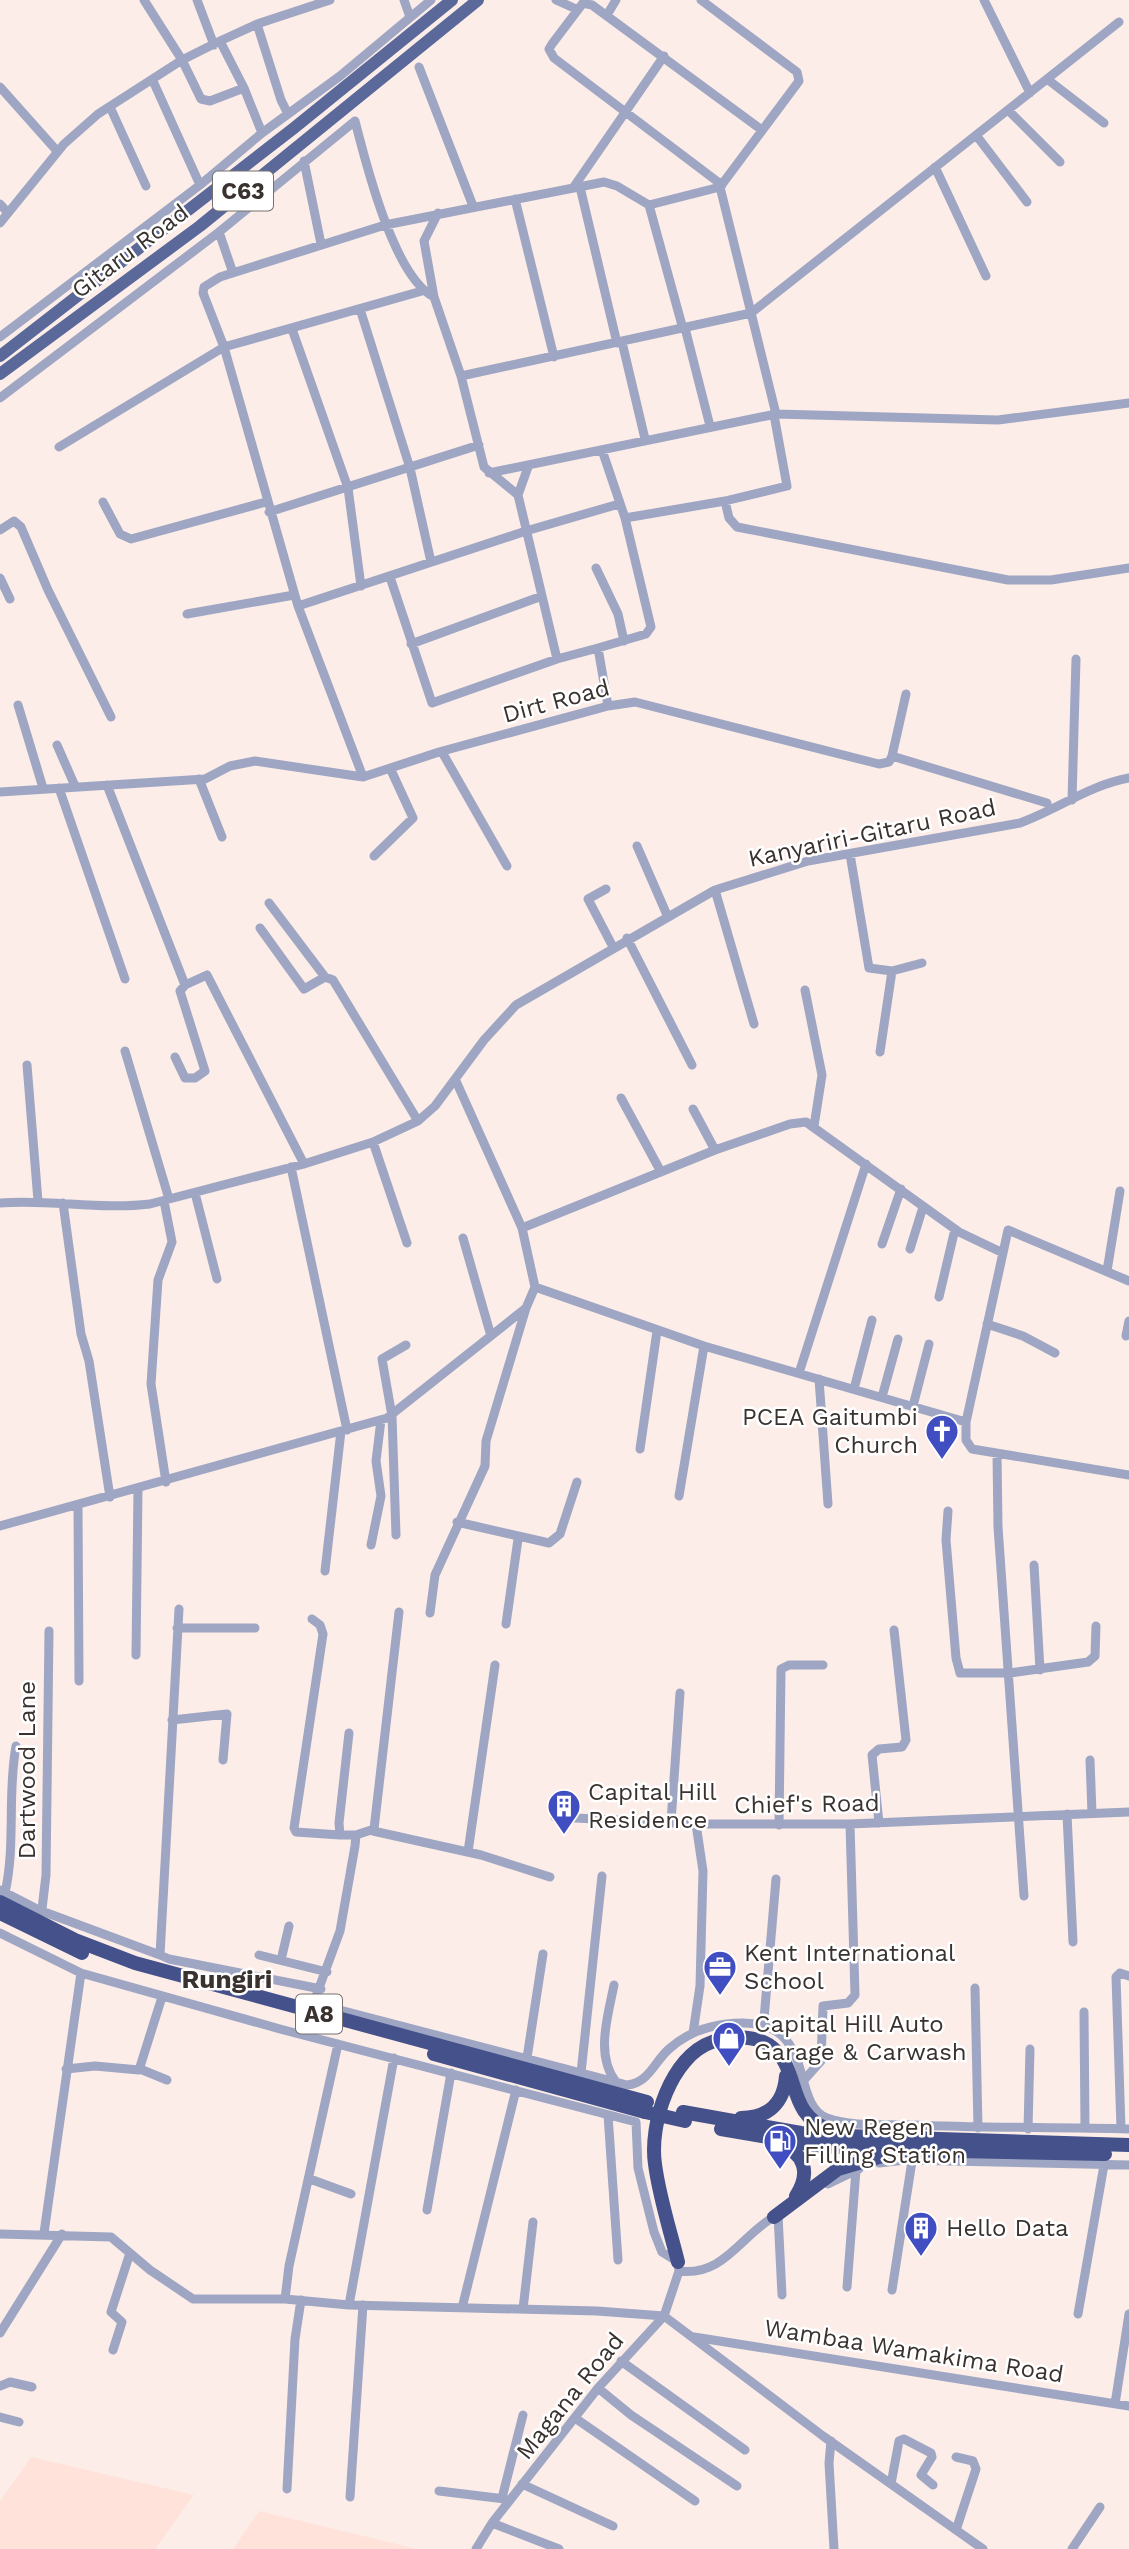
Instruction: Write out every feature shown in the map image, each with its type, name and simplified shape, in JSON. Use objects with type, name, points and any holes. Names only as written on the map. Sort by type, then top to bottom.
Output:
[{"type":"highway","name":"A8","points":[[2,1895],[102,1952],[311,2008],[646,2107]]},
{"type":"highway","name":"A8","points":[[0,1913],[56,1943],[139,1973],[769,2138],[863,2149],[954,2150],[1026,2158],[1129,2154]]},
{"type":"highway","points":[[678,2267],[654,2163],[657,2127],[671,2082],[681,2063],[700,2047],[725,2031],[756,2039],[770,2046],[785,2064],[803,2113],[821,2127],[846,2136]]},
{"type":"highway","points":[[714,2123],[755,2117],[775,2107],[785,2089],[785,2064]]},
{"type":"highway","name":"A8","points":[[714,2123],[751,2124],[846,2136],[896,2131],[1129,2145]]},
{"type":"highway","points":[[714,2123],[776,2143],[796,2153],[805,2169],[801,2188],[793,2200]]},
{"type":"highway","points":[[776,2216],[819,2180],[859,2161],[902,2153],[954,2150]]},
{"type":"main road","name":"Gitaru Road","points":[[0,376],[36,346],[200,226],[478,0]]},
{"type":"main road","name":"C63","points":[[0,356],[294,128],[444,3]]},
{"type":"street","points":[[144,0],[183,60],[197,94],[205,102],[244,88]]},
{"type":"street","points":[[197,0],[217,43],[244,88],[262,133]]},
{"type":"street","points":[[0,223],[57,151],[78,130],[110,107],[183,60],[217,43],[257,24],[330,0]]},
{"type":"street","points":[[404,0],[411,17]]},
{"type":"street","points":[[0,337],[200,185],[431,0]]},
{"type":"street","points":[[556,0],[576,9]]},
{"type":"street","points":[[607,15],[616,0]]},
{"type":"street","points":[[363,777],[294,594],[223,348],[203,293],[209,282],[233,273],[385,225],[438,213],[610,183],[649,205],[721,186],[800,76],[701,0]]},
{"type":"street","points":[[984,0],[1030,93]]},
{"type":"street","points":[[625,518],[725,501],[787,486],[775,414],[721,186],[559,64],[550,53],[551,44],[576,9],[586,3],[664,56],[762,130]]},
{"type":"street","points":[[461,376],[751,313],[1119,22]]},
{"type":"street","points":[[257,24],[288,114]]},
{"type":"street","points":[[645,439],[576,187],[624,111],[664,56]]},
{"type":"street","points":[[419,67],[473,206]]},
{"type":"street","points":[[1047,79],[1104,123]]},
{"type":"street","points":[[153,81],[200,185]]},
{"type":"street","points":[[0,87],[57,151]]},
{"type":"street","points":[[110,107],[146,186]]},
{"type":"street","points":[[1008,110],[1060,162]]},
{"type":"street","points":[[0,398],[219,232],[355,121],[385,225],[422,291],[435,297]]},
{"type":"street","points":[[976,135],[1027,202]]},
{"type":"street","points":[[304,161],[321,244]]},
{"type":"street","points":[[935,167],[986,276]]},
{"type":"street","points":[[515,199],[554,356]]},
{"type":"street","points":[[0,204],[8,213]]},
{"type":"street","points":[[649,205],[710,426]]},
{"type":"street","points":[[438,213],[424,241],[435,297],[489,473],[518,495]]},
{"type":"street","points":[[219,232],[233,273]]},
{"type":"street","points":[[59,447],[223,348],[422,291]]},
{"type":"street","points":[[360,309],[411,468],[430,562]]},
{"type":"street","points":[[292,329],[348,488],[361,586]]},
{"type":"street","points":[[489,473],[775,414],[998,420],[1129,403]]},
{"type":"street","points":[[103,502],[120,534],[131,539],[348,488],[479,445]]},
{"type":"street","points":[[390,577],[432,703],[557,659],[646,634],[652,627],[625,518],[602,450]]},
{"type":"street","points":[[528,467],[518,495],[557,659]]},
{"type":"street","points":[[725,501],[729,519],[737,527],[1008,580],[1051,580],[1129,568]]},
{"type":"street","points":[[298,606],[526,531],[619,504]]},
{"type":"street","points":[[0,530],[14,521],[20,527],[53,601],[111,717]]},
{"type":"street","points":[[596,568],[618,614],[624,640]]},
{"type":"street","points":[[0,578],[10,599]]},
{"type":"street","points":[[187,614],[294,594]]},
{"type":"street","points":[[411,644],[542,596]]},
{"type":"street","points":[[598,648],[608,706]]},
{"type":"street","points":[[1072,800],[1076,659]]},
{"type":"street","points":[[892,756],[906,695]]},
{"type":"street","name":"Dirt Road","points":[[0,792],[197,780],[230,766],[255,761],[363,777],[608,706],[635,702],[878,764],[889,762],[892,756],[1047,803]]},
{"type":"street","points":[[18,705],[43,788]]},
{"type":"street","points":[[57,745],[75,786]]},
{"type":"street","points":[[442,752],[507,866]]},
{"type":"street","points":[[374,856],[413,818],[390,768]]},
{"type":"street","name":"Kanyariri-Gitaru Road","points":[[0,1203],[38,1201],[130,1206],[167,1200],[304,1164],[373,1142],[418,1121],[456,1081],[484,1040],[516,1005],[667,915],[715,890],[776,869],[1020,823],[1109,782],[1129,778]]},
{"type":"street","points":[[197,780],[222,837]]},
{"type":"street","points":[[107,785],[185,985]]},
{"type":"street","points":[[59,788],[125,979]]},
{"type":"street","points":[[637,846],[667,915]]},
{"type":"street","points":[[850,854],[869,968],[892,971],[922,963]]},
{"type":"street","points":[[606,889],[588,899],[613,947]]},
{"type":"street","points":[[715,890],[754,1024]]},
{"type":"street","points":[[269,903],[325,977]]},
{"type":"street","points":[[260,928],[304,989],[328,976],[338,986],[418,1121]]},
{"type":"street","points":[[627,939],[692,1065]]},
{"type":"street","points":[[880,1052],[892,971]]},
{"type":"street","points":[[175,1057],[185,1078],[195,1078],[205,1071],[180,991],[185,985],[202,976],[211,977],[304,1164]]},
{"type":"street","points":[[806,990],[822,1075],[814,1126]]},
{"type":"street","points":[[125,1051],[167,1200],[172,1242],[158,1280],[151,1384],[166,1482]]},
{"type":"street","points":[[27,1065],[38,1201]]},
{"type":"street","points":[[430,1613],[435,1575],[457,1522],[485,1466],[486,1441],[526,1308],[535,1287],[522,1228],[456,1081]]},
{"type":"street","points":[[621,1098],[661,1172]]},
{"type":"street","points":[[693,1109],[715,1150]]},
{"type":"street","points":[[522,1228],[715,1150],[798,1122],[814,1126],[923,1207],[956,1229],[1003,1253]]},
{"type":"street","points":[[373,1142],[408,1243]]},
{"type":"street","points":[[799,1373],[866,1164]]},
{"type":"street","points":[[291,1167],[344,1431],[325,1571]]},
{"type":"street","points":[[882,1244],[901,1189]]},
{"type":"street","points":[[1107,1271],[1120,1191]]},
{"type":"street","points":[[195,1193],[218,1279]]},
{"type":"street","points":[[0,1196],[0,1203]]},
{"type":"street","points":[[63,1203],[81,1334],[93,1385],[110,1497]]},
{"type":"street","points":[[910,1248],[923,1207]]},
{"type":"street","points":[[939,1297],[956,1229]]},
{"type":"street","points":[[1129,1281],[1008,1230],[966,1422],[969,1446],[997,1454],[1129,1475]]},
{"type":"street","points":[[463,1238],[491,1336]]},
{"type":"street","points":[[535,1287],[704,1346],[966,1422]]},
{"type":"street","points":[[0,1526],[166,1482],[392,1416],[526,1308]]},
{"type":"street","points":[[854,1389],[872,1320]]},
{"type":"street","points":[[1126,1336],[1129,1321]]},
{"type":"street","points":[[987,1324],[1023,1336],[1055,1353]]},
{"type":"street","points":[[640,1449],[657,1331]]},
{"type":"street","points":[[882,1397],[898,1339]]},
{"type":"street","points":[[913,1406],[929,1344]]},
{"type":"street","points":[[396,1535],[392,1416],[382,1359],[407,1345]]},
{"type":"street","points":[[678,1496],[704,1346]]},
{"type":"street","points":[[819,1378],[828,1504]]},
{"type":"street","points":[[371,1545],[382,1496],[376,1461],[381,1420]]},
{"type":"street","points":[[997,1454],[999,1539],[1024,1896]]},
{"type":"street","points":[[457,1522],[545,1544],[556,1539],[577,1482]]},
{"type":"street","points":[[136,1655],[138,1489]]},
{"type":"street","points":[[78,1505],[79,1681]]},
{"type":"street","points":[[948,1511],[946,1540],[958,1671],[964,1675],[1010,1673],[1093,1659],[1096,1626]]},
{"type":"street","points":[[506,1624],[519,1539]]},
{"type":"street","points":[[1034,1565],[1040,1670]]},
{"type":"street","points":[[160,1955],[178,1609]]},
{"type":"street","points":[[373,1831],[399,1612]]},
{"type":"street","points":[[312,1619],[320,1625],[323,1634],[294,1828],[296,1832],[356,1835],[373,1831],[468,1852],[550,1877]]},
{"type":"street","points":[[177,1628],[255,1628]]},
{"type":"street","points":[[878,1823],[872,1755],[879,1749],[902,1747],[906,1740],[894,1630]]},
{"type":"street","name":"Dartwood Lane","points":[[42,1909],[46,1875],[49,1631]]},
{"type":"street","points":[[468,1852],[495,1664]]},
{"type":"street","points":[[779,1825],[781,1669],[789,1665],[823,1665]]},
{"type":"street","points":[[671,1822],[680,1693]]},
{"type":"street","points":[[173,1720],[227,1713],[223,1760]]},
{"type":"street","points":[[340,1835],[341,1795],[349,1733]]},
{"type":"street","points":[[16,1746],[10,1778],[12,1852],[2,1895],[169,1959],[320,1989]]},
{"type":"street","points":[[1090,1760],[1092,1813]]},
{"type":"street","name":"Chief's Road","points":[[555,1817],[779,1825],[1129,1812]]},
{"type":"street","points":[[1067,1814],[1073,1942]]},
{"type":"street","points":[[693,2033],[699,1986],[703,1871],[696,1824]]},
{"type":"street","points":[[804,2080],[820,2065],[823,2006],[848,2003],[855,1996],[850,1824]]},
{"type":"street","points":[[356,1835],[340,1931],[327,1972],[311,2008],[527,2058],[616,2082],[636,2084],[646,2079],[667,2051],[693,2033],[725,2031],[759,2024],[764,2020],[776,1879]]},
{"type":"street","points":[[581,2073],[602,1876]]},
{"type":"street","points":[[281,1960],[289,1926]]},
{"type":"street","points":[[0,1933],[81,1973],[638,2125],[638,2168],[654,2232],[662,2252],[678,2267],[700,2272],[716,2265],[776,2216],[856,2170],[886,2161],[1026,2158],[1129,2165]]},
{"type":"street","points":[[527,2058],[544,1954]]},
{"type":"street","points":[[259,1955],[327,1972]]},
{"type":"street","points":[[44,2233],[81,1973]]},
{"type":"street","points":[[943,2133],[978,2128],[1125,2128],[1116,1977],[1120,1973],[1129,1976]]},
{"type":"street","points":[[614,1985],[604,2054],[607,2069],[616,2082]]},
{"type":"street","points":[[975,1988],[978,2128]]},
{"type":"street","points":[[140,2069],[162,1997]]},
{"type":"street","points":[[1084,2012],[1085,2128]]},
{"type":"street","points":[[759,2024],[774,2031],[796,2053],[811,2105],[826,2118],[896,2131]]},
{"type":"street","points":[[285,2299],[289,2266],[338,2044]]},
{"type":"street","points":[[1028,2129],[1030,2049]]},
{"type":"street","points":[[349,2305],[394,2059]]},
{"type":"street","points":[[66,2069],[95,2066],[140,2069],[167,2080]]},
{"type":"street","points":[[427,2210],[450,2073]]},
{"type":"street","points":[[462,2308],[516,2091]]},
{"type":"street","points":[[608,2115],[618,2260]]},
{"type":"street","points":[[892,2290],[912,2161]]},
{"type":"street","points":[[1078,2314],[1104,2165]]},
{"type":"street","points":[[847,2287],[856,2170]]},
{"type":"street","points":[[310,2179],[351,2194]]},
{"type":"street","points":[[776,2216],[782,2295]]},
{"type":"street","points":[[523,2309],[533,2222]]},
{"type":"street","points":[[0,2234],[104,2235],[193,2298],[285,2299],[349,2305],[664,2316],[831,2441],[956,2530],[969,2544],[983,2549]]},
{"type":"street","points":[[0,2333],[62,2234]]},
{"type":"street","points":[[113,2350],[122,2322],[111,2312],[130,2253]]},
{"type":"street","name":"Magana Road","points":[[476,2549],[506,2499],[522,2484],[621,2361],[664,2316],[678,2267]]},
{"type":"street","points":[[287,2489],[295,2339],[301,2300]]},
{"type":"street","points":[[350,2497],[363,2305]]},
{"type":"street","points":[[1115,2403],[1129,2314]]},
{"type":"street","name":"Wambaa Wamakima Road","points":[[692,2337],[1129,2406]]},
{"type":"street","points":[[621,2361],[745,2450]]},
{"type":"street","points":[[0,2386],[10,2382],[32,2387]]},
{"type":"street","points":[[598,2388],[631,2415],[737,2486]]},
{"type":"street","points":[[439,2491],[506,2499],[523,2416]]},
{"type":"street","points":[[0,2417],[19,2422]]},
{"type":"street","points":[[575,2418],[695,2501]]},
{"type":"street","points":[[891,2484],[899,2441],[904,2439],[931,2453],[932,2457],[921,2475],[933,2485]]},
{"type":"street","points":[[831,2441],[829,2463],[834,2549]]},
{"type":"street","points":[[956,2457],[972,2461],[976,2469],[956,2530]]},
{"type":"street","points":[[522,2484],[613,2526]]},
{"type":"street","points":[[1072,2549],[1100,2507]]},
{"type":"street","points":[[492,2523],[559,2549]]},
{"type":"shaded area","points":[[31,2457],[194,2495],[155,2549],[0,2549],[0,2501]]},
{"type":"shaded area","points":[[259,2511],[401,2545],[415,2549],[233,2549]]},
{"type":"place","name":"PCEA Gaitumbi Church","points":[[942,1461]]},
{"type":"place","name":"Capital Hill Residence","points":[[564,1836]]},
{"type":"place","name":"Kent International School","points":[[720,1997]]},
{"type":"place","name":"Capital Hill Auto Garage & Carwash","points":[[729,2068]]},
{"type":"place","name":"New Regen Filling Station","points":[[780,2171]]},
{"type":"place","name":"Hello Data","points":[[921,2258]]},
{"type":"district","name":"Rungiri","points":[[227,1979]]}]
